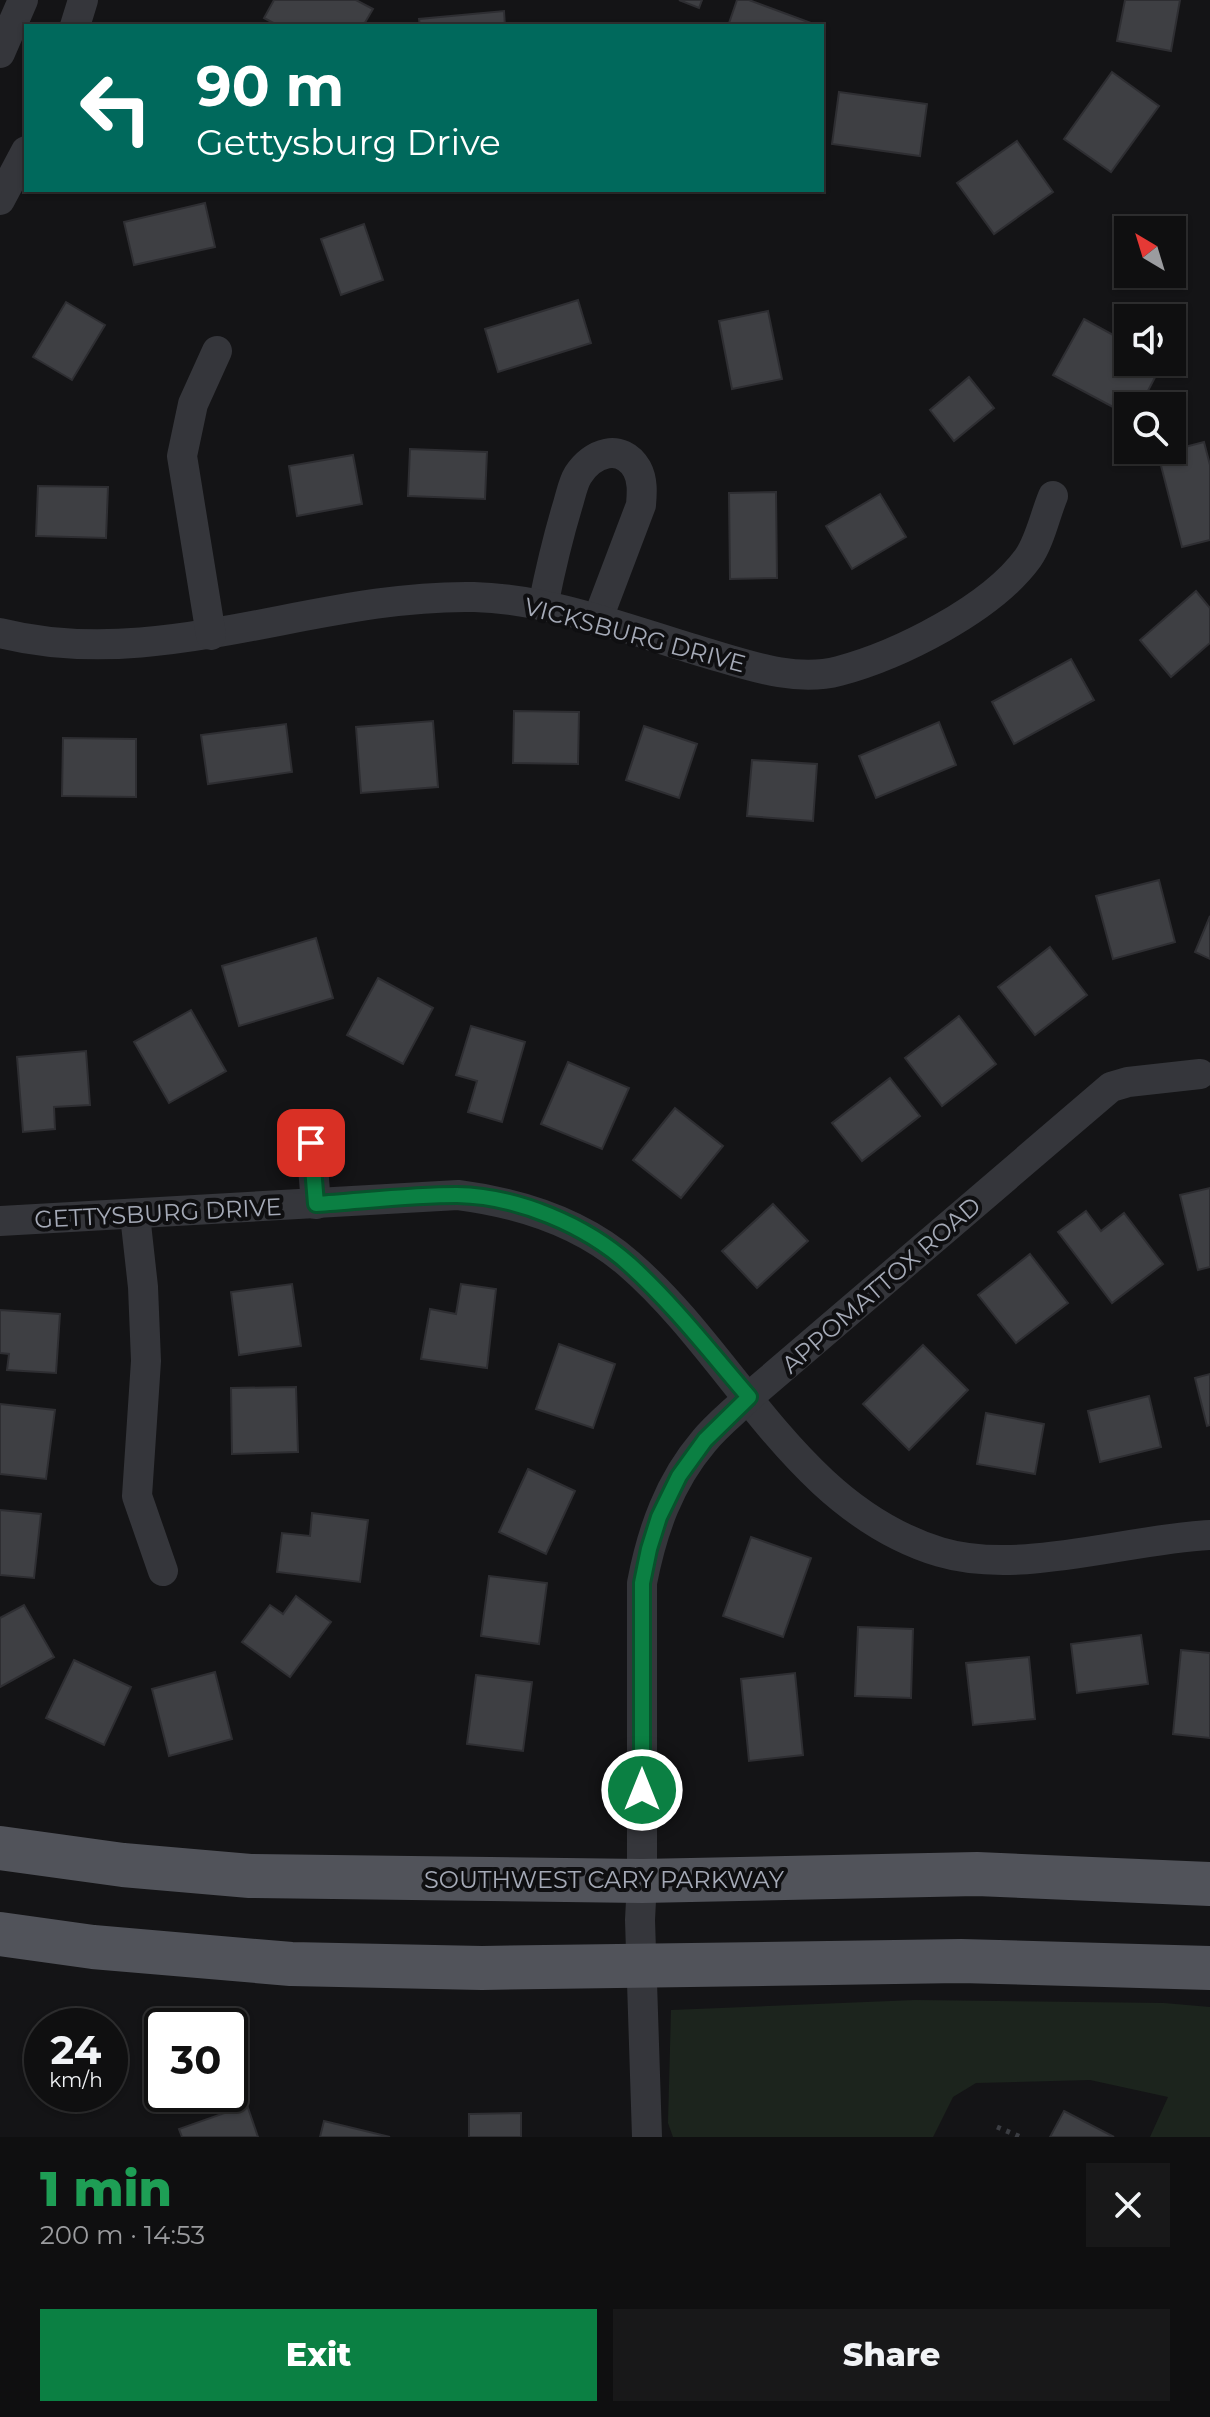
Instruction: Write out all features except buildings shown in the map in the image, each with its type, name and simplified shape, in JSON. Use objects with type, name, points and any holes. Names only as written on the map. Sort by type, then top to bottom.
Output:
[{"type":"main road","name":"SOUTHWEST CARY PARKWAY","points":[[0,1848],[123,1865],[250,1876],[641,1901],[977,1874],[1210,1884]]},
{"type":"main road","points":[[0,1934],[93,1947],[291,1964],[482,1968],[961,1961],[1210,1968]]},
{"type":"street","points":[[0,53],[23,0]]},
{"type":"street","points":[[76,24],[83,0]]},
{"type":"street","points":[[0,200],[24,155]]},
{"type":"street","points":[[211,635],[182,456],[193,404],[217,351]]},
{"type":"street","points":[[543,606],[560,529],[576,477],[597,455],[615,452],[627,457],[638,470],[642,485],[641,505],[597,621]]},
{"type":"street","name":"VICKSBURG DRIVE","points":[[0,633],[78,645],[162,642],[353,608],[415,600],[475,597],[543,606],[767,671],[835,673],[915,642],[999,590],[1030,556],[1053,496]]},
{"type":"street","name":"APPOMATTOX ROAD","points":[[647,2137],[641,1901],[642,1583],[659,1517],[679,1476],[705,1440],[749,1397],[1111,1087],[1128,1082],[1200,1074]]},
{"type":"street","name":"GETTYSBURG DRIVE","points":[[311,1143],[316,1204]]},
{"type":"street","name":"GETTYSBURG DRIVE","points":[[0,1221],[458,1195],[516,1204],[554,1218],[593,1239],[629,1264],[658,1293],[824,1484],[860,1514],[940,1552],[981,1558],[1021,1559],[1178,1536],[1210,1535]]},
{"type":"street","points":[[135,1215],[146,1361],[137,1496],[163,1571]]},
{"type":"path","points":[[997,2127],[1021,2137]]},
{"type":"shaded area","points":[[915,2000],[1164,2003],[1210,2007],[1210,2137],[1150,2137],[1168,2097],[1090,2080],[976,2083],[953,2097],[933,2137],[673,2137],[668,2123],[671,2010]]},
{"type":"route","points":[[311,1143],[316,1204],[458,1195],[516,1204],[554,1218],[593,1239],[629,1264],[658,1293],[749,1397],[705,1440],[679,1476],[659,1517],[649,1549],[642,1583],[642,1790]]}]
